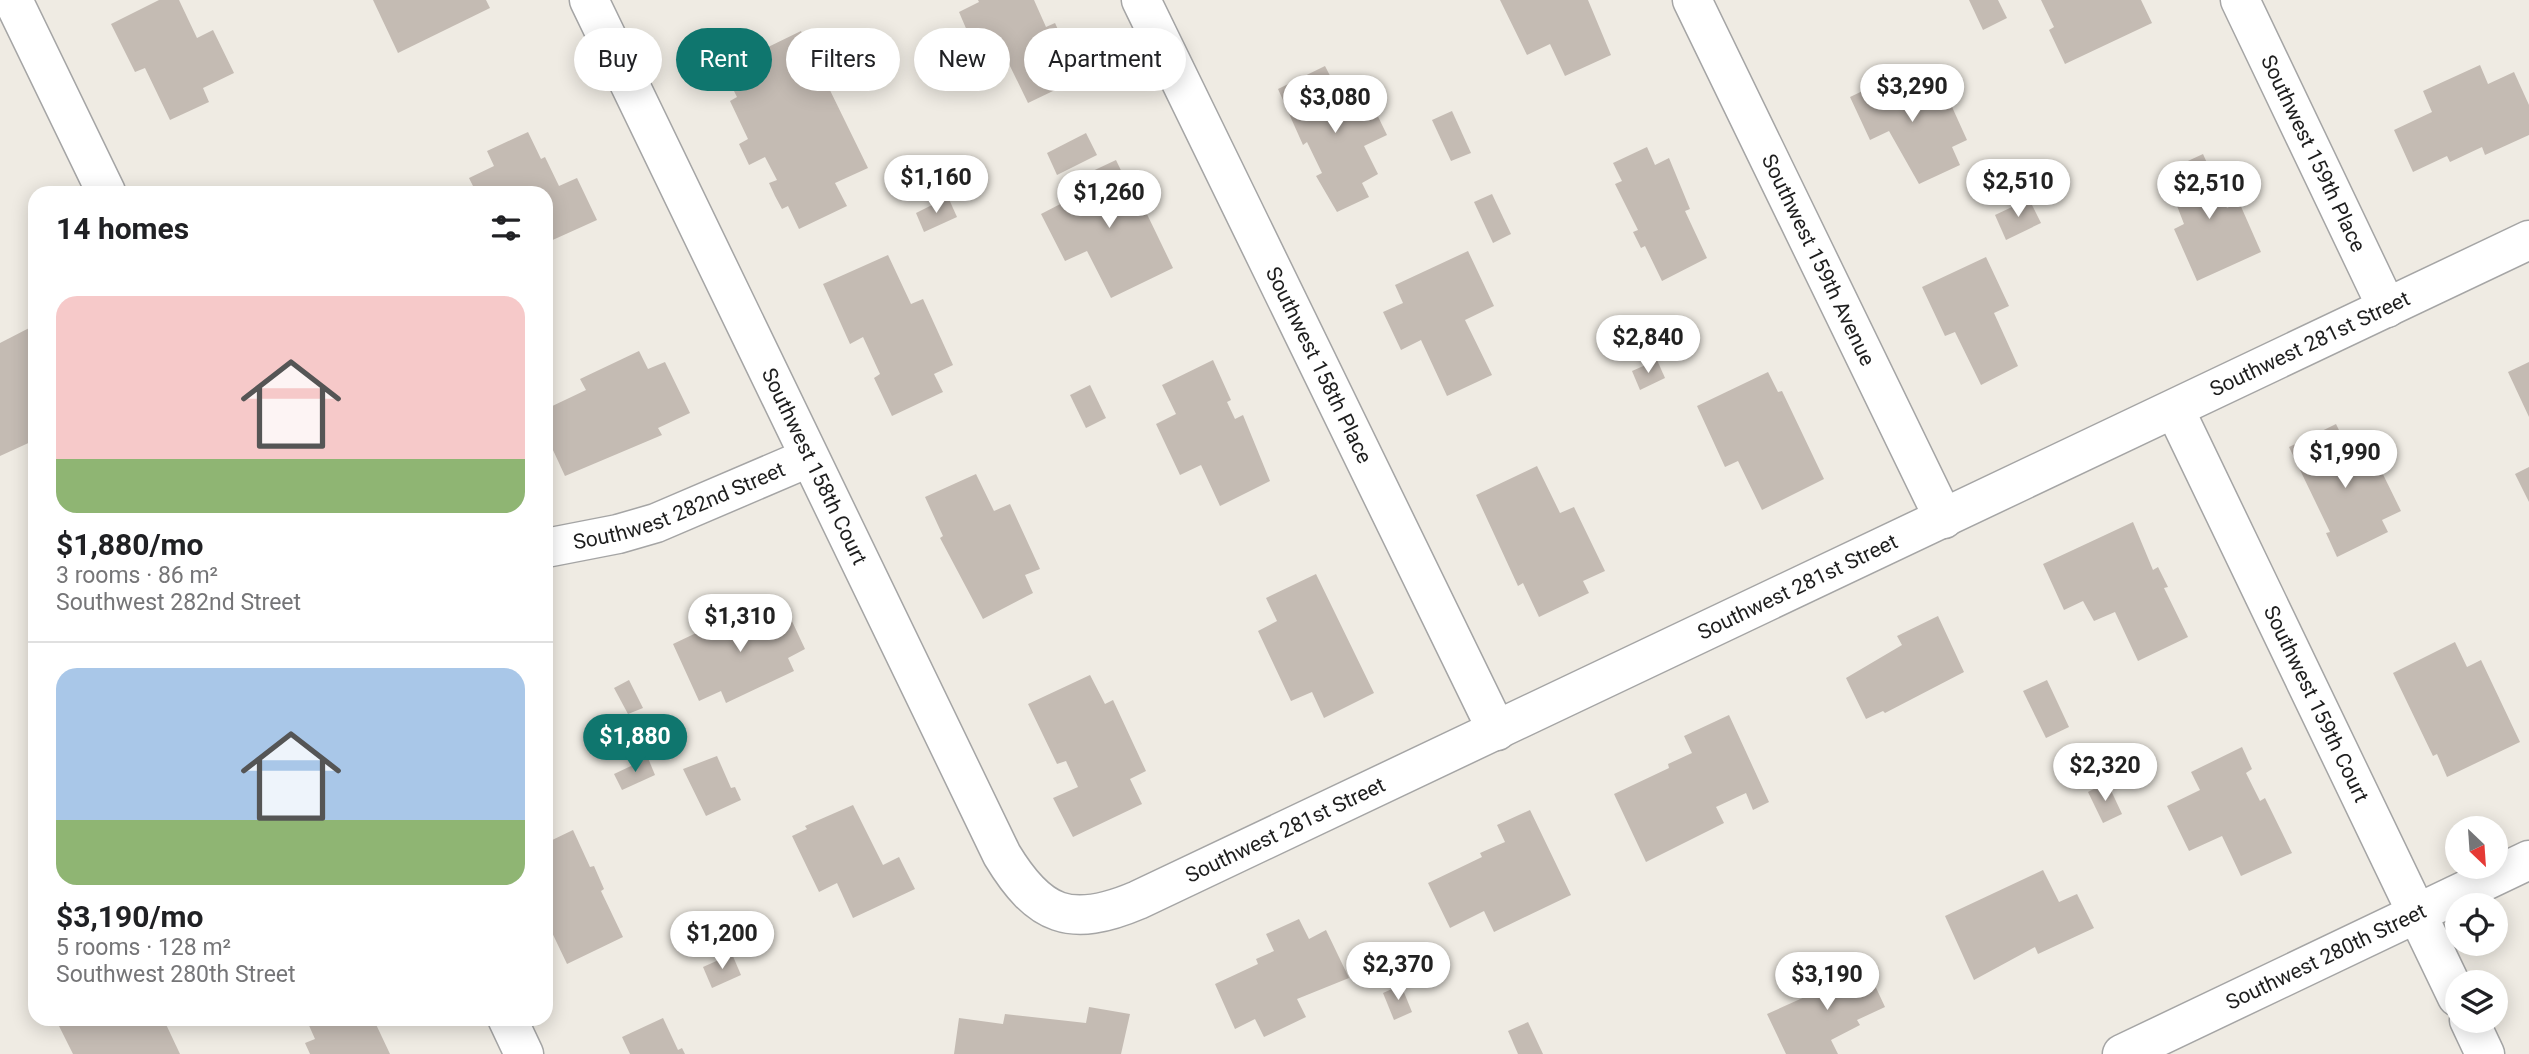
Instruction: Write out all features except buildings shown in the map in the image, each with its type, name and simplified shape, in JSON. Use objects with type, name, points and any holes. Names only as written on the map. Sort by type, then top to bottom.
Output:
[{"type":"street","points":[[13,0],[103,186]]},
{"type":"street","name":"Southwest 158th Court","points":[[589,0],[1002,855],[1031,896],[1046,908],[1062,914]]},
{"type":"street","name":"Southwest 158th Place","points":[[1141,0],[1497,730]]},
{"type":"street","name":"Southwest 159th Avenue","points":[[1692,0],[1944,519]]},
{"type":"street","name":"Southwest 159th Place","points":[[2240,0],[2387,308]]},
{"type":"street","name":"Southwest 281st Street","points":[[1062,914],[1103,912],[1120,908],[2529,240]]},
{"type":"street","name":"Southwest 159th Court","points":[[2175,410],[2445,973]]},
{"type":"street","name":"Southwest 282nd Street","points":[[553,547],[618,534],[656,523],[808,457]]},
{"type":"street","name":"Southwest 280th Street","points":[[2122,1054],[2529,860]]},
{"type":"street","points":[[511,1026],[524,1054]]},
{"type":"street","points":[[2475,1033],[2485,1054]]}]
